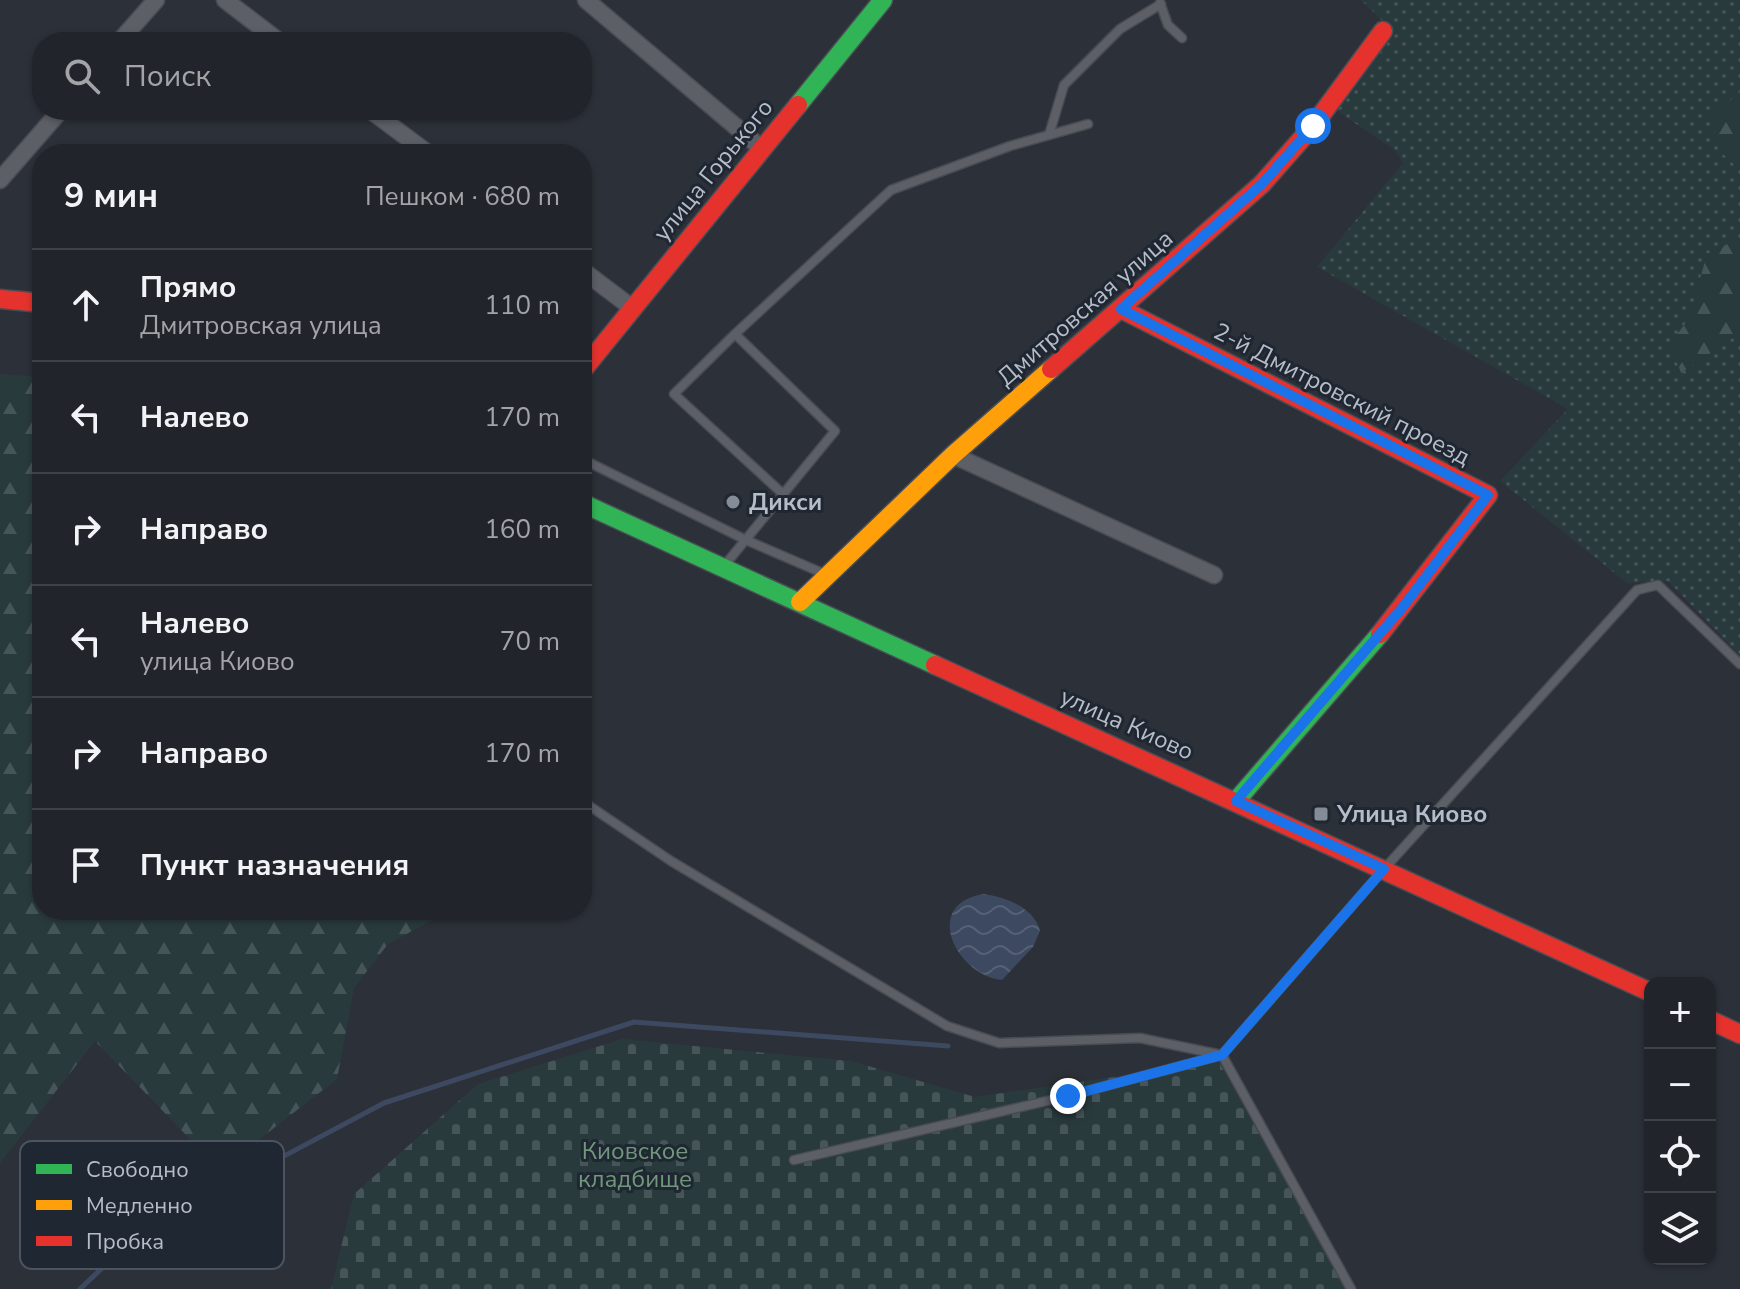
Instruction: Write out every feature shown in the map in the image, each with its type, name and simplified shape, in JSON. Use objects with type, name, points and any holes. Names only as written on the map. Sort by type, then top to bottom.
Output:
[{"type":"street","points":[[128,32],[156,0]]},
{"type":"street","points":[[225,0],[267,32]]},
{"type":"street","points":[[586,0],[761,148]]},
{"type":"street","name":"улица Горького","points":[[592,358],[883,0]]},
{"type":"street","name":"Дмитровская улица","points":[[800,602],[953,455],[1262,184],[1313,126],[1383,31]]},
{"type":"street","points":[[0,180],[52,120]]},
{"type":"street","points":[[383,120],[416,144]]},
{"type":"street","points":[[592,278],[631,307]]},
{"type":"street","points":[[0,299],[32,302]]},
{"type":"street","name":"2-й Дмитровский проезд","points":[[1121,309],[1488,495],[1402,608],[1236,801]]},
{"type":"street","points":[[953,455],[1214,575]]},
{"type":"street","name":"улица Киово","points":[[592,508],[1644,989]]},
{"type":"street","points":[[1716,1023],[1740,1034]]},
{"type":"lane","points":[[1049,135],[1064,85],[1120,29],[1160,2],[1168,25],[1182,38]]},
{"type":"lane","points":[[783,494],[674,394],[891,190],[1088,124]]},
{"type":"lane","points":[[723,567],[835,431],[735,334]]},
{"type":"lane","points":[[592,464],[746,540],[828,575]]},
{"type":"lane","points":[[794,1160],[1053,1100],[1222,1055],[1384,869],[1637,590],[1658,585],[1740,664]]},
{"type":"lane","points":[[592,808],[671,861],[947,1026],[999,1043],[1140,1038],[1222,1055],[1351,1289]]},
{"type":"green space","points":[[1361,0],[1740,0],[1740,92],[1718,149],[1740,170],[1740,238],[1707,254],[1689,319],[1670,343],[1681,373],[1740,333],[1740,655],[1668,581],[1627,583],[1500,481],[1568,409],[1317,267],[1403,163],[1395,150],[1337,111],[1395,33]]},
{"type":"green space","points":[[1740,92],[1740,170],[1718,149],[1711,116]]},
{"type":"green space","points":[[1740,238],[1740,333],[1681,373],[1670,343],[1689,319],[1707,254]]},
{"type":"green space","points":[[0,374],[32,376],[32,920],[432,920],[388,944],[354,988],[337,1079],[257,1141],[192,1141],[95,1041],[0,1163]]},
{"type":"green space","name":"Киовское кладбище","points":[[622,1039],[851,1061],[975,1097],[1219,1062],[1346,1289],[331,1289],[354,1194],[478,1084]]},
{"type":"water","points":[[984,894],[1018,905],[1032,916],[1040,931],[1033,947],[1002,980],[986,976],[971,966],[952,939],[950,925],[953,911],[965,900]]},
{"type":"waterway","points":[[284,1156],[384,1103],[634,1022],[948,1046]]},
{"type":"waterway","points":[[80,1289],[101,1269]]},
{"type":"traffic: fast","points":[[798,105],[883,0]]},
{"type":"traffic: fast","points":[[592,508],[935,665]]},
{"type":"traffic: fast","points":[[1236,801],[1380,634]]},
{"type":"traffic: slow","points":[[800,602],[953,455],[1051,369]]},
{"type":"traffic: jam","points":[[1051,369],[1262,184],[1313,126],[1383,31]]},
{"type":"traffic: jam","points":[[592,359],[798,105]]},
{"type":"traffic: jam","points":[[0,299],[32,302]]},
{"type":"traffic: jam","points":[[1121,309],[1488,495],[1380,634]]},
{"type":"traffic: jam","points":[[935,665],[1644,989]]},
{"type":"traffic: jam","points":[[1716,1023],[1740,1034]]},
{"type":"place","name":"Дикси","points":[[733,502]]},
{"type":"place","name":"Улица Киово","points":[[1321,814]]},
{"type":"route","points":[[1068,1096],[1222,1055],[1384,869],[1236,801],[1402,608],[1488,495],[1121,309],[1262,184],[1313,126]]}]
